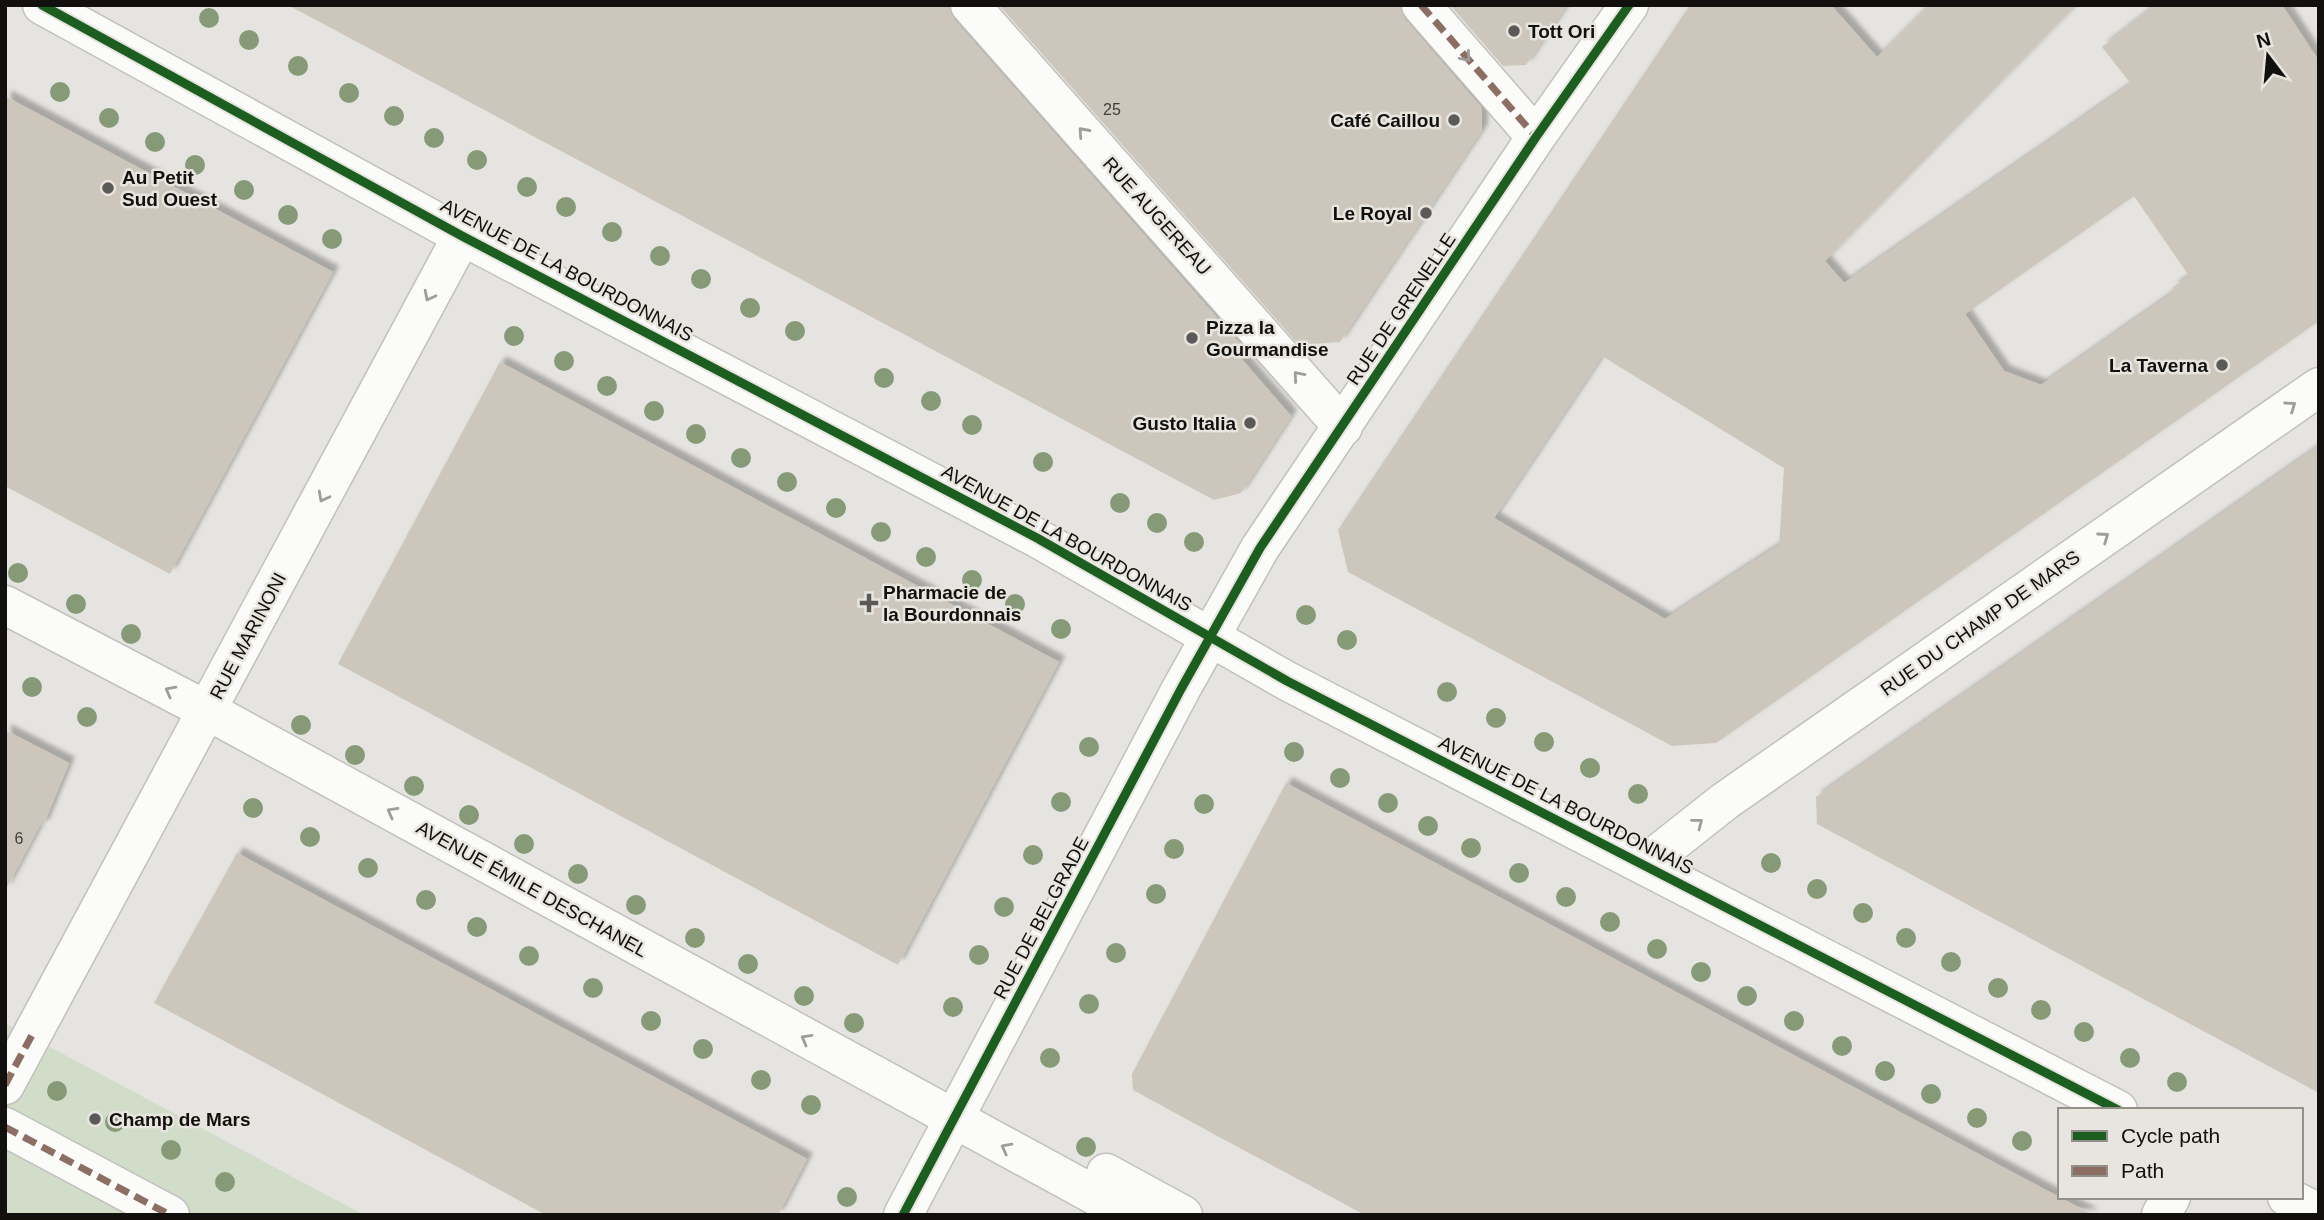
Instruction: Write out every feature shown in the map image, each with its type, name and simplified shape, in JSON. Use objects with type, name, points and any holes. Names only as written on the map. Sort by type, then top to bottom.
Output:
[{"type":"street","name":"AVENUE DE LA BOURDONNAIS","points":[[42,5],[462,236],[1037,538],[1287,681],[2114,1108]]},
{"type":"street","name":"RUE AUGEREAU","points":[[970,5],[1343,427]]},
{"type":"street","points":[[1421,5],[1536,137]]},
{"type":"street","name":"RUE DE GRENELLE","points":[[1209,637],[1260,548],[1536,137],[1629,5]]},
{"type":"street","name":"RUE MARINONI","points":[[5,1086],[462,236]]},
{"type":"street","name":"RUE DU CHAMP DE MARS","points":[[1644,865],[1726,801],[2319,387]]},
{"type":"street","name":"AVENUE ÉMILE DESCHANEL","points":[[5,605],[208,711],[1131,1215]]},
{"type":"street","name":"RUE DE BELGRADE","points":[[903,1215],[1209,637]]},
{"type":"street","points":[[5,1127],[170,1215]]},
{"type":"street","points":[[1099,1215],[1050,1188],[1068,1153],[1183,1215]]},
{"type":"street","points":[[2161,1215],[2170,1199]]},
{"type":"street","points":[[2291,1199],[2319,1213]]},
{"type":"green space","name":"Champ de Mars","points":[[5,1023],[364,1215],[5,1215]]},
{"type":"building","points":[[288,5],[949,5],[954,19],[1244,348],[1233,349],[1291,416],[1241,493],[1214,500]]},
{"type":"building","points":[[999,5],[1400,5],[1405,19],[1482,108],[1482,130],[1340,342],[1299,345]]},
{"type":"building","points":[[1450,5],[1567,5],[1526,65],[1503,66]]},
{"type":"building","points":[[1690,5],[1831,5],[1877,57],[1929,5],[2076,5],[1825,261],[1844,283],[2131,84],[2102,47],[2156,5],[2282,5],[2319,61],[2319,321],[1716,743],[1672,746],[1348,572],[1338,530]],"holes":[[[2134,196],[2189,276],[2173,287],[2174,292],[2041,385],[2004,371],[1965,314]],[[1602,356],[1784,468],[1779,545],[1665,619],[1494,518]]]},
{"type":"building","points":[[5,96],[333,272],[170,574],[5,486]]},
{"type":"building","points":[[500,362],[1059,662],[898,965],[338,664]]},
{"type":"building","points":[[2319,446],[2319,1093],[1817,824],[1816,797]]},
{"type":"building","points":[[5,730],[69,763],[43,826],[40,825],[5,891]]},
{"type":"building","points":[[1286,783],[2058,1196],[2058,1199],[2063,1199],[2093,1215],[1365,1215],[1133,1090],[1132,1074]]},
{"type":"building","points":[[237,853],[807,1159],[778,1215],[546,1215],[154,1003]]},
{"type":"marked path","points":[[1421,5],[1536,137]]},
{"type":"marked path","points":[[5,1085],[32,1035]]},
{"type":"marked path","points":[[5,1127],[170,1215]]},
{"type":"cycle path","points":[[42,5],[462,236],[1037,538],[1287,681],[2114,1108]]},
{"type":"cycle path","points":[[903,1215],[1181,689],[1260,548],[1536,137],[1629,5]]},
{"type":"place","name":"Tott Ori","points":[[1514,31]]},
{"type":"place","name":"Café Caillou","points":[[1454,120]]},
{"type":"place","name":"Au Petit Sud Ouest","points":[[108,188]]},
{"type":"place","name":"Le Royal","points":[[1426,213]]},
{"type":"place","name":"Pizza la Gourmandise","points":[[1192,338]]},
{"type":"place","name":"La Taverna","points":[[2222,365]]},
{"type":"place","name":"Gusto Italia","points":[[1250,423]]},
{"type":"place","name":"Pharmacie de la Bourdonnais","points":[[869,603]]},
{"type":"place","name":"Champ de Mars","points":[[95,1119]]}]
